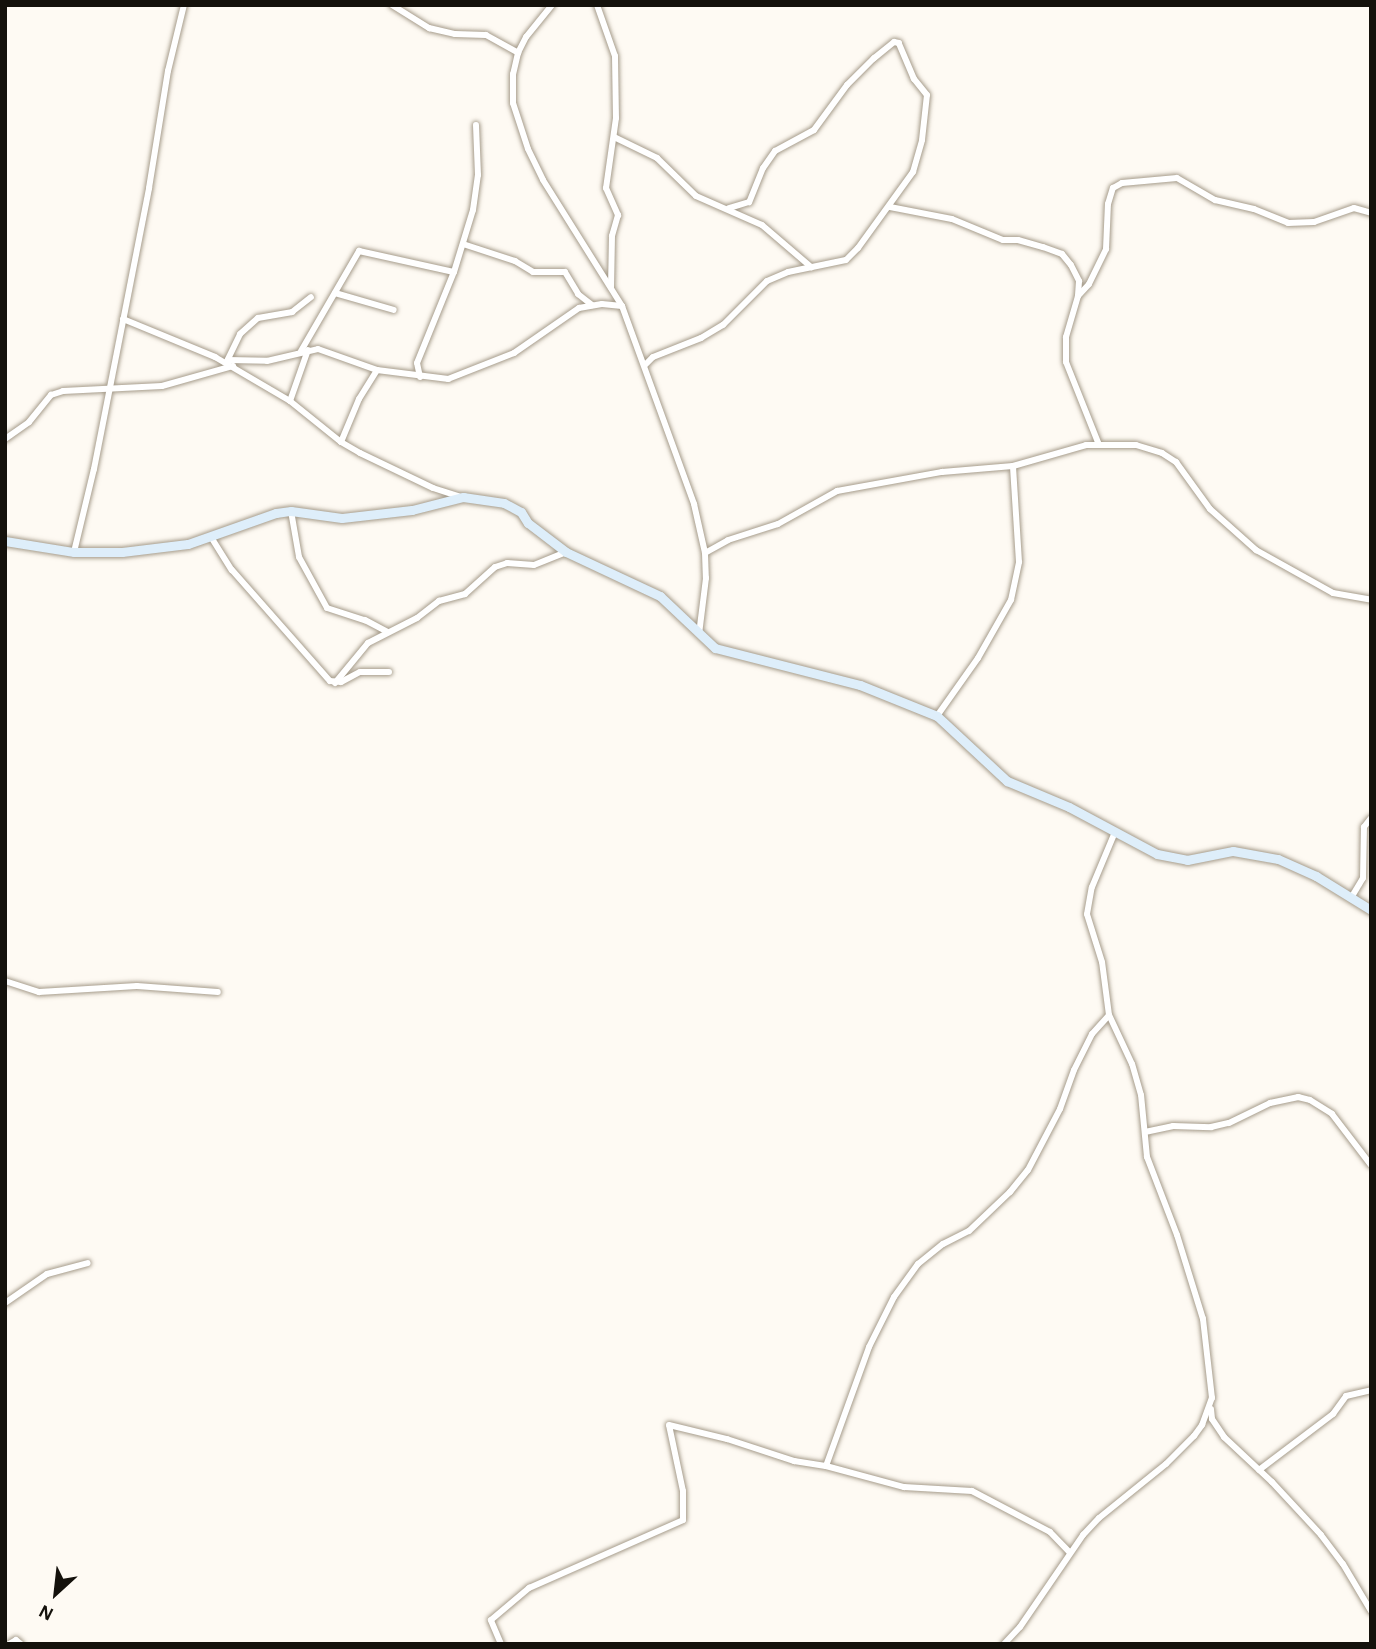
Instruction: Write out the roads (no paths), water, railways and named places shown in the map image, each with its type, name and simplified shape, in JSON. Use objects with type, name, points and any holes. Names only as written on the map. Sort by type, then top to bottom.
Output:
[{"type":"street","points":[[75,552],[123,319],[163,95],[184,5]]},
{"type":"street","points":[[392,5],[429,28],[455,34],[486,35],[518,53]]},
{"type":"street","points":[[552,5],[526,37],[518,53],[511,89],[528,149],[543,180],[622,306],[694,504],[705,553],[706,578],[699,636]]},
{"type":"street","points":[[597,5],[615,56],[614,137],[606,188],[618,215],[612,236],[611,287]]},
{"type":"street","points":[[645,365],[653,357],[723,326],[767,281],[788,271],[846,260],[890,207],[918,158],[928,101],[899,43],[894,42],[836,97],[814,130],[775,151],[763,168],[749,202],[729,208]]},
{"type":"street","points":[[420,377],[417,363],[454,272],[477,190],[476,125]]},
{"type":"street","points":[[614,137],[657,158],[696,196],[729,208],[771,231],[811,267]]},
{"type":"street","points":[[1078,296],[1089,284],[1106,249],[1108,204],[1113,188],[1122,183],[1177,178],[1215,200],[1254,209],[1288,223],[1314,222],[1354,208],[1371,213]]},
{"type":"street","points":[[890,207],[952,219],[1003,240],[1018,240],[1062,254],[1079,281],[1078,296],[1066,337],[1066,362],[1099,445]]},
{"type":"street","points":[[463,244],[515,261],[533,272],[565,272],[578,295],[592,305]]},
{"type":"street","points":[[290,401],[304,351],[359,251],[454,272]]},
{"type":"street","points":[[335,293],[394,310]]},
{"type":"street","points":[[229,363],[240,334],[258,318],[292,312],[311,297]]},
{"type":"street","points":[[5,439],[29,422],[51,395],[79,389],[162,386],[229,363],[267,361],[304,351],[328,351],[377,370],[448,379],[467,374],[514,353],[570,312],[592,305],[622,306]]},
{"type":"street","points":[[123,319],[194,346],[229,363],[290,401],[341,442],[406,477],[463,497],[505,503],[521,512],[528,523],[566,552],[660,596],[715,649],[860,685],[937,716],[1007,781],[1069,807],[1143,848],[1187,860],[1233,851],[1278,859],[1316,876],[1371,911]]},
{"type":"street","points":[[341,442],[359,399],[377,370]]},
{"type":"street","points":[[705,553],[728,540],[778,524],[837,491],[942,472],[1013,466],[1086,445],[1136,446],[1162,453],[1176,462],[1210,509],[1256,551],[1333,593],[1371,600]]},
{"type":"street","points":[[937,716],[978,658],[1011,600],[1019,562],[1013,466]]},
{"type":"street","points":[[5,541],[97,554],[168,548],[211,537],[268,515],[291,511],[342,518],[412,510],[463,497]]},
{"type":"street","points":[[291,511],[299,557],[327,608],[365,620],[388,632]]},
{"type":"street","points":[[211,537],[232,570],[328,679],[335,683]]},
{"type":"street","points":[[335,683],[368,643],[439,601],[465,594],[495,567],[507,564],[534,565],[566,552]]},
{"type":"street","points":[[335,683],[360,672],[389,672]]},
{"type":"street","points":[[1350,898],[1363,878],[1364,827],[1371,818]]},
{"type":"street","points":[[1115,832],[1092,887],[1087,914],[1102,962],[1109,1015],[1137,1079],[1147,1157],[1177,1235],[1203,1319],[1213,1386],[1212,1419],[1224,1437],[1321,1535],[1371,1611]]},
{"type":"street","points":[[5,981],[39,992],[137,986],[218,992]]},
{"type":"street","points":[[826,1466],[869,1347],[894,1297],[918,1264],[943,1244],[969,1231],[1010,1192],[1028,1170],[1060,1109],[1074,1070],[1092,1034],[1109,1015]]},
{"type":"street","points":[[1145,1132],[1172,1126],[1230,1123],[1270,1102],[1284,1097],[1298,1097],[1310,1100],[1332,1114],[1371,1165]]},
{"type":"street","points":[[5,1303],[47,1274],[88,1263]]},
{"type":"street","points":[[1259,1470],[1333,1414],[1346,1396],[1371,1390]]},
{"type":"street","points":[[1004,1644],[1031,1612],[1069,1552],[1099,1518],[1166,1464],[1194,1436],[1211,1407]]},
{"type":"street","points":[[500,1644],[491,1620],[529,1588],[683,1520],[683,1491],[669,1425],[794,1461],[826,1466],[916,1489],[972,1491],[1050,1532],[1069,1552]]},
{"type":"street","points":[[9,1644],[16,1640],[20,1644]]}]
